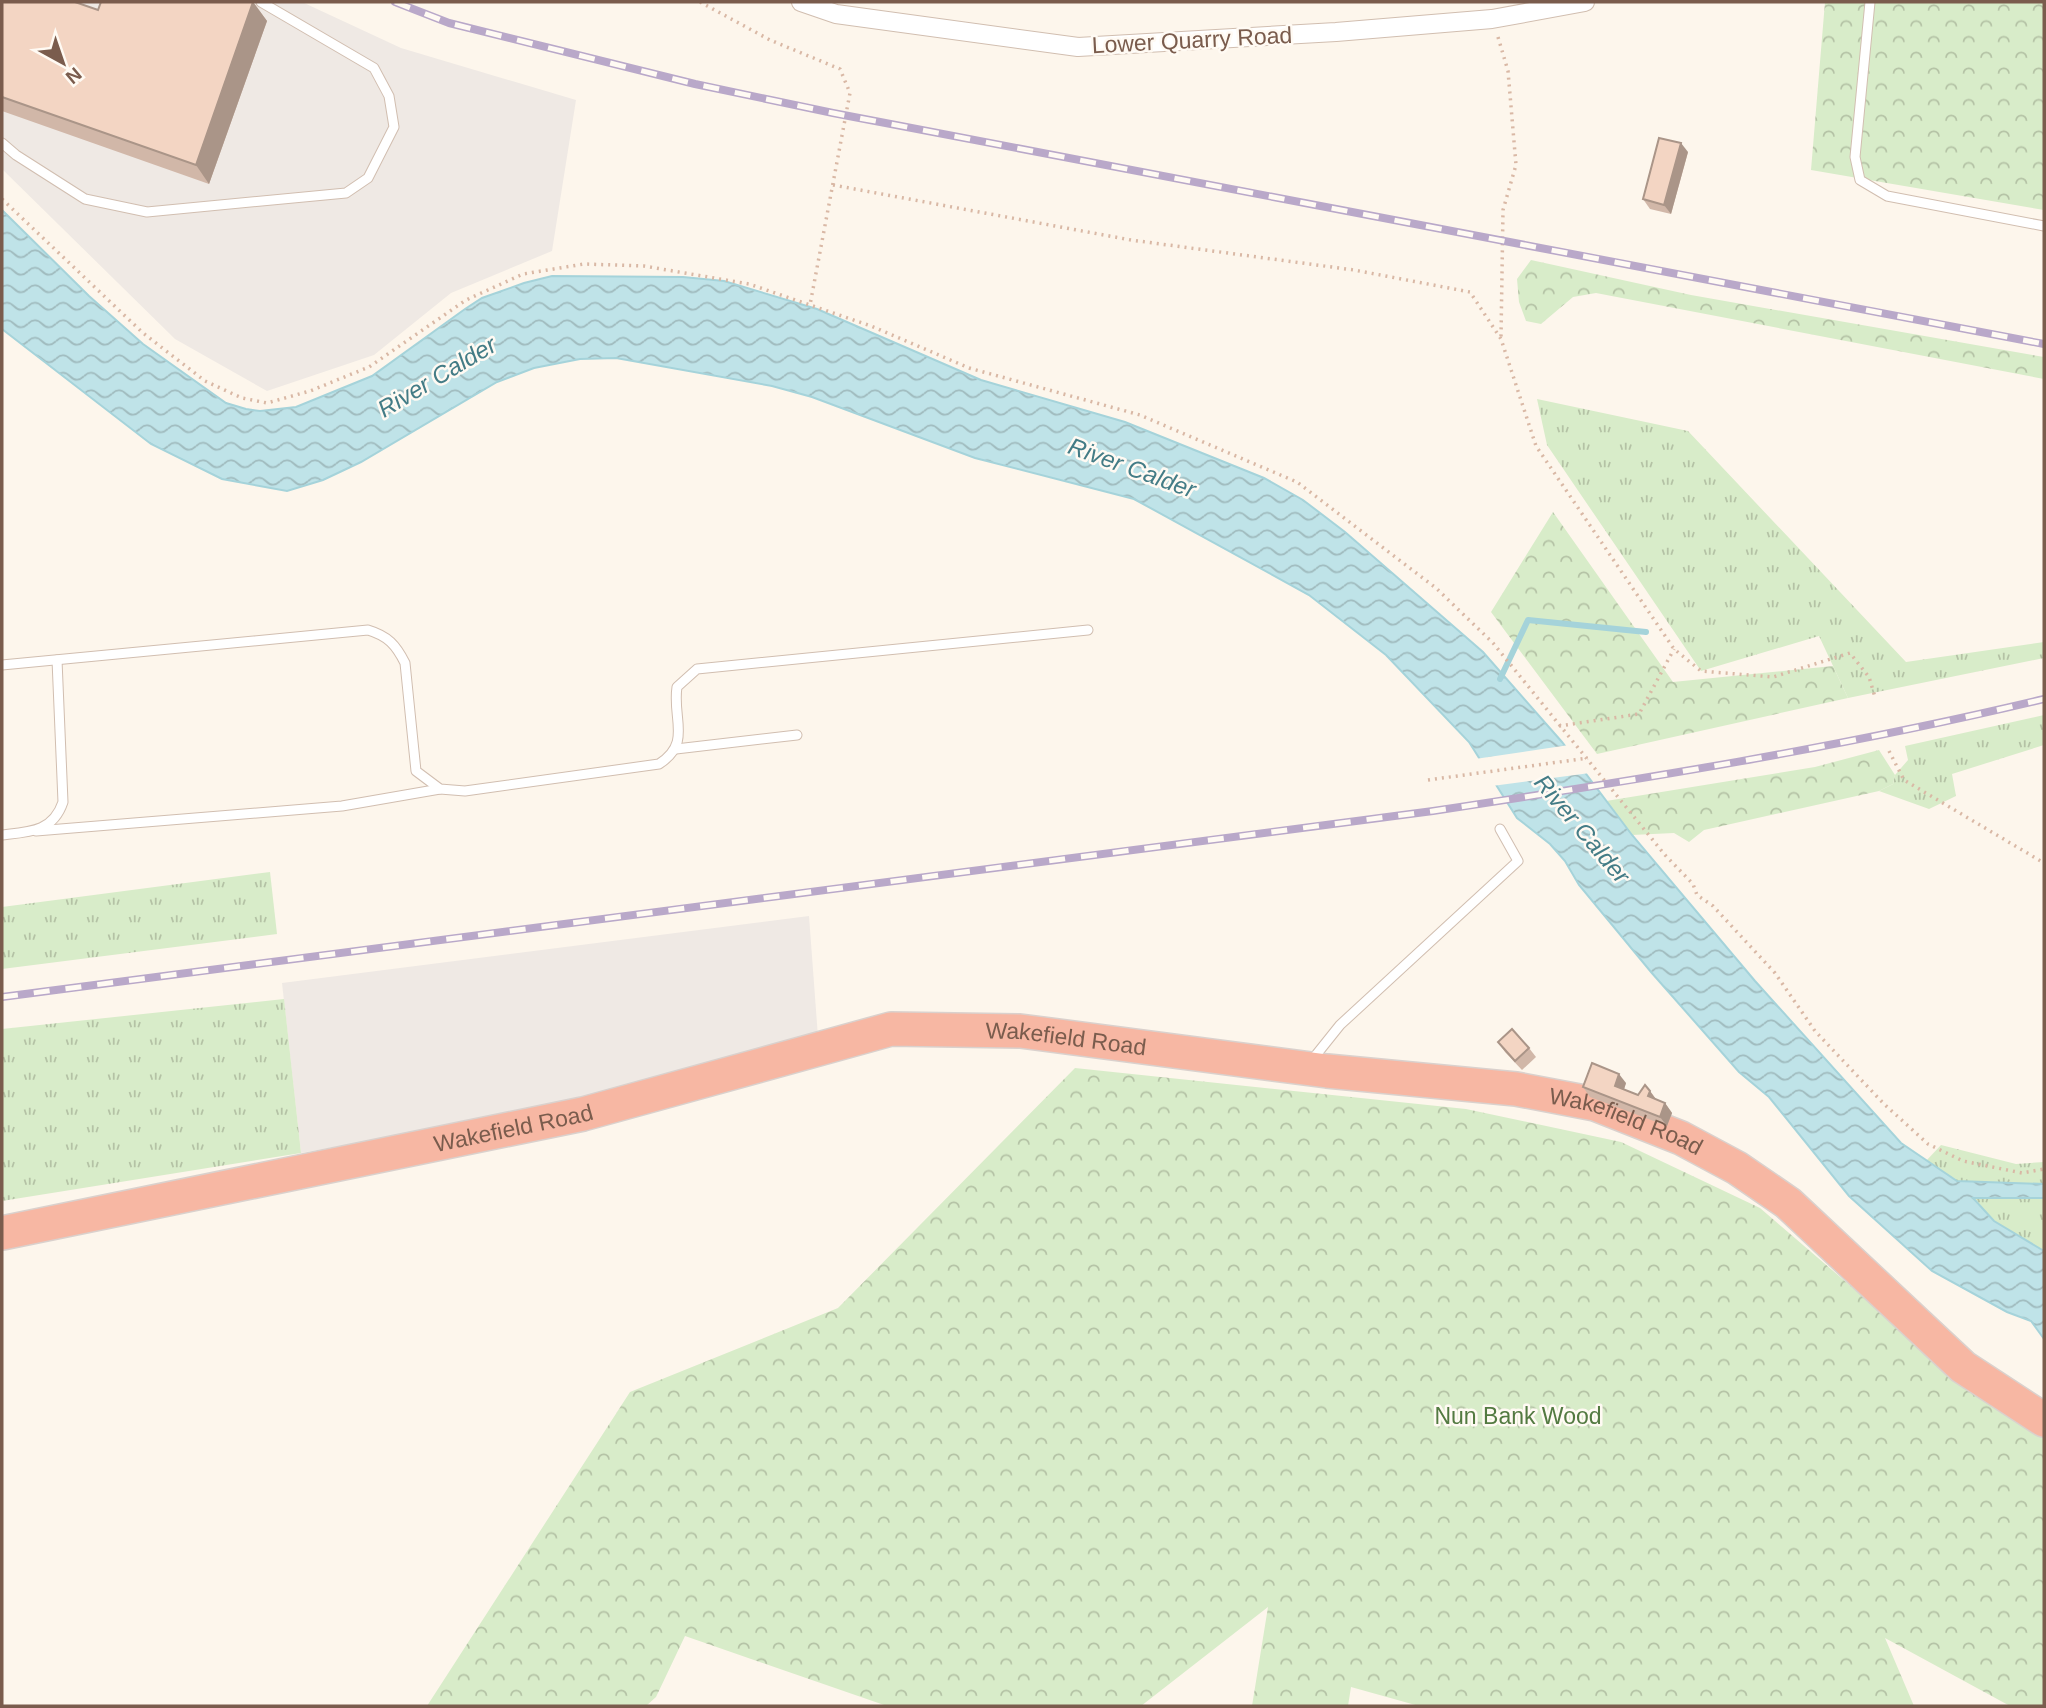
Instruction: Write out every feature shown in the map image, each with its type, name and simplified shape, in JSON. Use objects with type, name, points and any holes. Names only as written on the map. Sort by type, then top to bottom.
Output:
[{"type":"highway","name":"Wakefield Road","points":[[2,1233],[583,1114],[891,1029],[1020,1031],[1303,1069],[1516,1088],[1595,1104],[1681,1138],[1737,1168],[1788,1203],[1963,1367],[2044,1420]]},
{"type":"street","name":"Lower Quarry Road","points":[[801,2],[836,14],[1078,47],[1336,32],[1492,19],[1585,2]]},
{"type":"lane","points":[[2,142],[16,155],[85,199],[147,212],[346,193],[368,178],[394,127],[389,96],[374,68],[261,2]]},
{"type":"lane","points":[[1870,2],[1855,157],[1860,180],[1887,196],[2044,226]]},
{"type":"lane","points":[[2,665],[368,630],[391,641],[405,663],[416,771],[440,789]]},
{"type":"lane","points":[[2,835],[342,806],[440,789],[466,791],[646,768],[659,764],[679,744],[677,687],[697,669],[1088,630]]},
{"type":"lane","points":[[36,831],[59,816],[64,802],[57,660]]},
{"type":"lane","points":[[676,749],[797,735]]},
{"type":"lane","points":[[1303,1069],[1340,1025],[1518,861],[1500,829]]},
{"type":"path","points":[[700,2],[770,40],[840,69],[850,93],[809,305]]},
{"type":"path","points":[[1492,19],[1507,72],[1516,165],[1503,210],[1501,339]]},
{"type":"path","points":[[833,185],[1131,240],[1354,270],[1470,292],[1501,339],[1536,446],[1674,649],[1701,671],[1733,676],[1773,677],[1850,653],[1869,677],[1875,697]]},
{"type":"path","points":[[2,199],[143,333],[205,382],[242,398],[267,402],[310,391],[369,367],[466,300],[523,274],[584,264],[644,266],[749,284],[871,326],[969,368],[1140,415],[1297,482],[1436,588],[1493,643],[1665,855],[1693,884],[1697,895],[1713,906],[1745,939],[1775,973],[1815,1031],[1884,1104],[1928,1144],[1963,1161],[2022,1173],[2044,1169]]},
{"type":"path","points":[[1559,726],[1639,714],[1674,649]]},
{"type":"path","points":[[1889,751],[1904,780],[2044,863]]},
{"type":"path","points":[[1427,780],[1588,758]]},
{"type":"shaded area","points":[[2,2],[302,2],[401,48],[576,100],[552,251],[451,293],[374,355],[267,391],[175,339],[2,169]]},
{"type":"shaded area","points":[[809,916],[818,1037],[577,1103],[301,1153],[282,983]]},
{"type":"green space","points":[[1825,2],[2044,2],[2044,210],[1811,170]]},
{"type":"green space","points":[[1531,260],[1691,295],[2044,357],[2044,379],[1596,293],[1573,297],[1541,324],[1526,321],[1519,302],[1517,279]]},
{"type":"green space","points":[[1537,399],[1688,431],[1906,662],[2044,642],[2044,658],[1848,698],[1819,636],[1701,671],[1547,445]]},
{"type":"green space","points":[[1553,512],[1673,682],[1833,666],[1848,698],[1597,754],[1491,612]]},
{"type":"green space","points":[[2044,715],[2044,745],[1952,774],[1956,796],[1929,809],[1879,791],[1893,784],[1895,775],[1908,760],[1905,746]]},
{"type":"green space","points":[[1879,750],[1895,775],[1893,784],[1879,791],[1704,830],[1689,842],[1674,833],[1632,835],[1606,801],[1815,767]]},
{"type":"green space","points":[[270,872],[277,934],[2,969],[2,907]]},
{"type":"green space","points":[[284,999],[301,1153],[2,1201],[2,1029]]},
{"type":"green space","name":"Nun Bank Wood","points":[[1075,1068],[1466,1109],[1621,1142],[1760,1208],[1968,1387],[2044,1430],[2044,1706],[2010,1706],[1885,1638],[1914,1706],[1419,1706],[1351,1687],[1348,1706],[1252,1706],[1268,1607],[1141,1706],[887,1706],[685,1636],[656,1697],[646,1706],[427,1706],[630,1392],[838,1308]]},
{"type":"green space","points":[[1941,1145],[2016,1164],[2044,1162],[2044,1184],[1957,1181],[1926,1161]]},
{"type":"green space","points":[[1973,1198],[2044,1198],[2044,1251],[1985,1215]]},
{"type":"water","name":"River Calder","points":[[2,210],[89,296],[143,344],[226,403],[246,409],[260,411],[296,407],[372,376],[482,298],[524,283],[552,276],[683,277],[724,281],[817,309],[981,380],[1125,422],[1264,478],[1303,500],[1345,532],[1483,652],[1562,742],[1632,835],[1755,981],[1901,1143],[1957,1181],[2044,1184],[2044,1198],[1973,1198],[1994,1221],[2044,1251],[2044,1339],[2031,1321],[2007,1312],[1932,1271],[1849,1196],[1769,1097],[1739,1072],[1651,972],[1579,885],[1565,861],[1550,844],[1517,818],[1469,742],[1386,655],[1309,595],[1134,499],[975,458],[812,397],[772,386],[616,358],[580,359],[534,368],[497,382],[361,462],[323,480],[287,491],[222,479],[151,444],[2,329]]},
{"type":"pier","points":[[1569,745],[1590,773],[1492,786],[1475,759]]},
{"type":"building","points":[[2,2],[75,2],[98,10],[101,2],[253,2],[196,165],[2,97]]},
{"type":"building","points":[[1659,138],[1681,143],[1664,205],[1643,199]]},
{"type":"building","points":[[1512,1029],[1529,1048],[1515,1061],[1498,1042]]},
{"type":"building","points":[[1592,1063],[1619,1074],[1615,1086],[1638,1095],[1645,1085],[1650,1091],[1648,1096],[1665,1103],[1660,1117],[1583,1087]]},
{"type":"waterway","points":[[1500,679],[1528,620],[1646,632]]},
{"type":"railway","points":[[395,2],[449,23],[695,84],[833,113],[2044,344]]},
{"type":"railway","points":[[2,997],[1433,811],[1740,761],[1893,732],[2044,699]]}]
